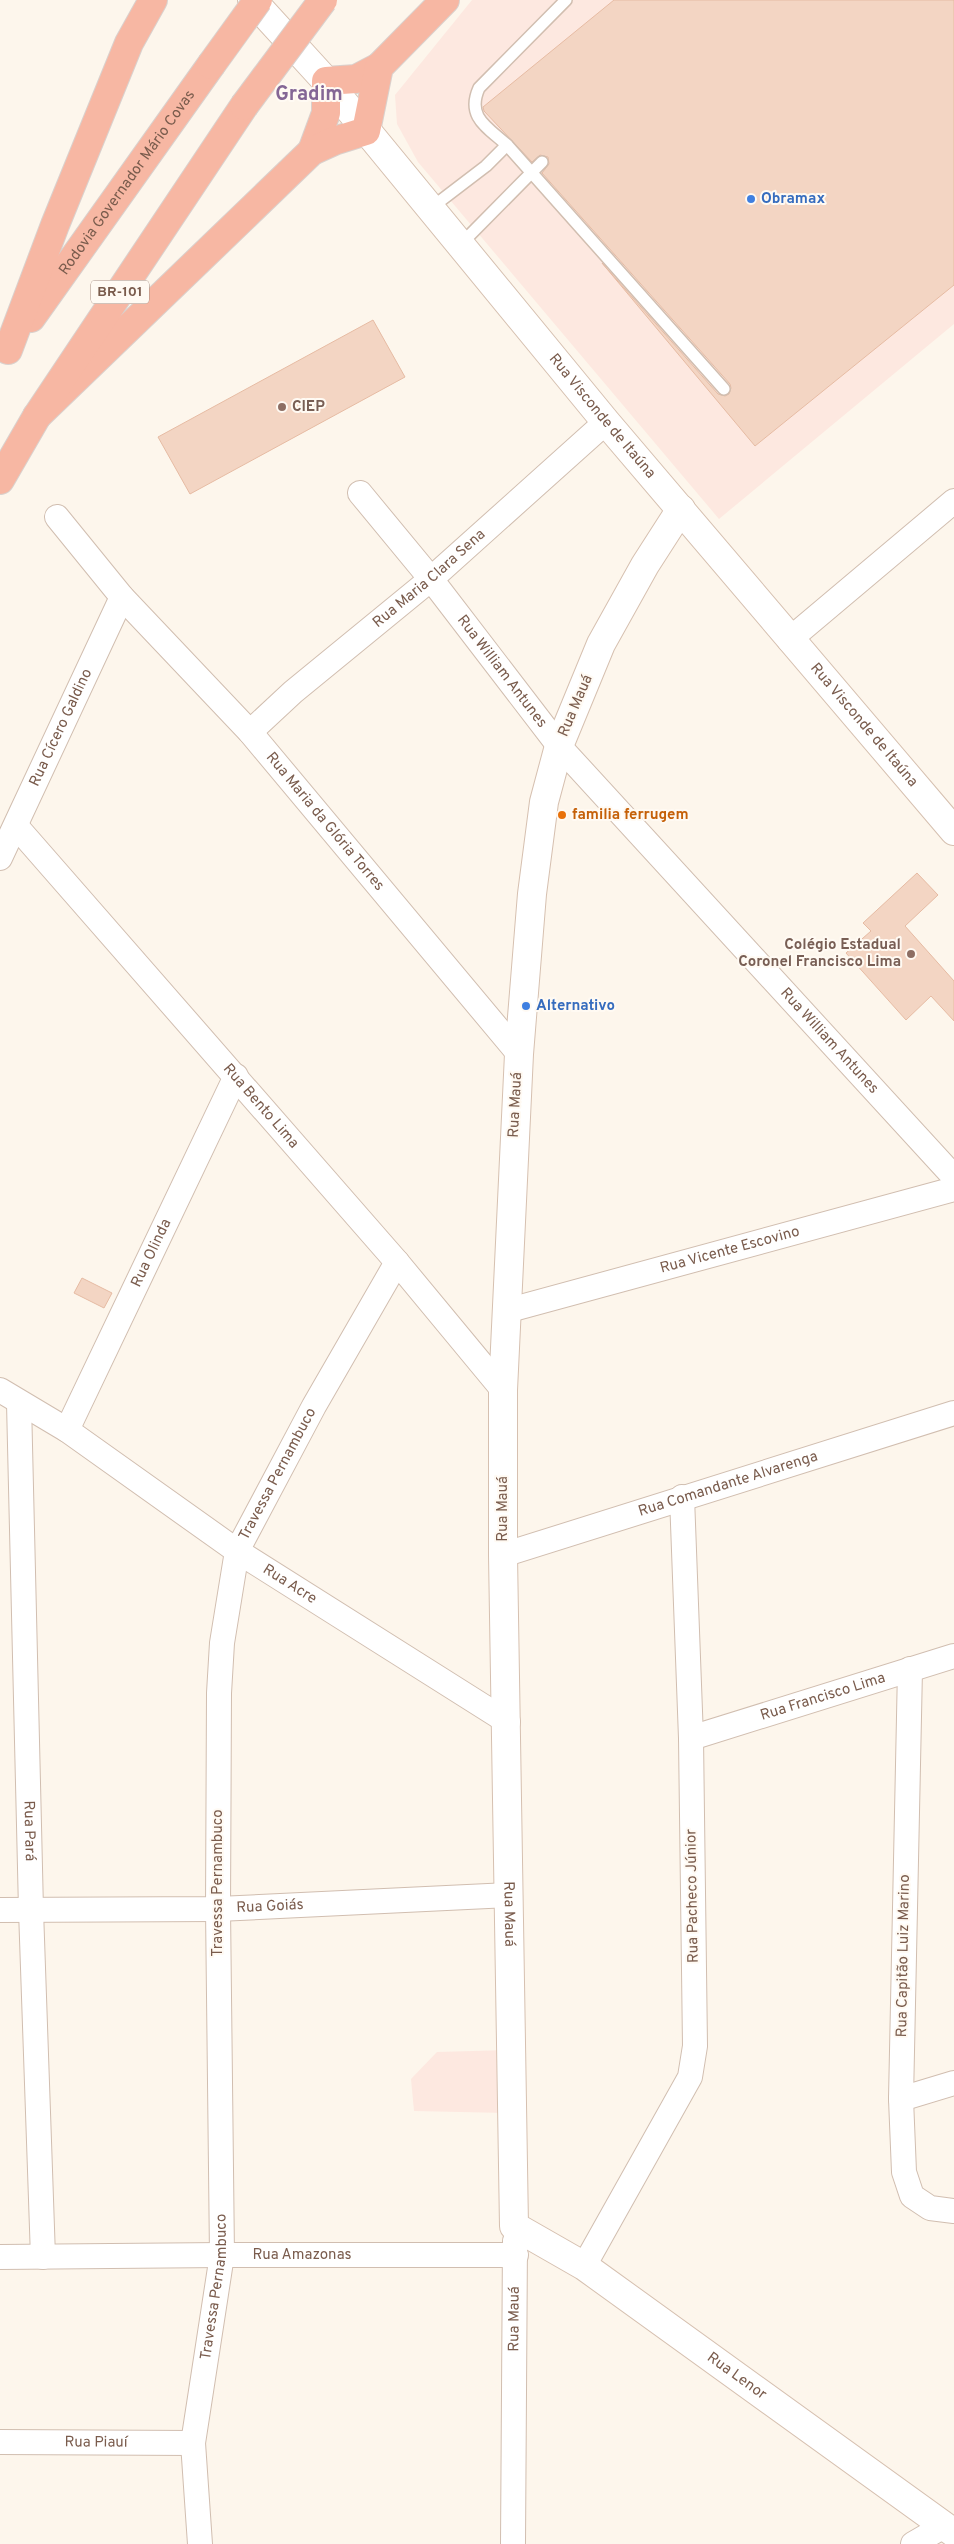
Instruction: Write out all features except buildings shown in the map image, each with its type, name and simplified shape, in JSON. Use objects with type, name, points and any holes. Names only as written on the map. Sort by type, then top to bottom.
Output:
[{"type":"highway","points":[[4,358],[129,43],[153,0]]},
{"type":"highway","name":"Rodovia Governador Mário Covas","points":[[4,358],[258,0]]},
{"type":"highway","name":"BR-101","points":[[0,480],[37,416],[244,106],[323,0]]},
{"type":"highway","points":[[312,151],[326,113],[326,81],[356,79],[379,67],[445,0]]},
{"type":"highway","points":[[37,416],[312,151],[334,141],[366,132],[379,67]]},
{"type":"street","name":"Rua Visconde de Itaúna","points":[[252,0],[326,81],[429,209],[606,422],[681,508],[789,640],[954,831]]},
{"type":"street","name":"Rua Maria Clara Sena","points":[[250,732],[293,692],[431,579],[606,422]]},
{"type":"street","name":"Rua William Antunes","points":[[360,493],[431,579],[559,746],[954,1176]]},
{"type":"street","points":[[789,640],[954,501]]},
{"type":"street","name":"Rua Mauá","points":[[513,2544],[516,2256],[508,1895],[508,1722],[503,1555],[503,1390],[519,1054],[532,894],[543,811],[559,746],[602,644],[644,565],[681,508]]},
{"type":"street","name":"Rua Maria da Glória Torres","points":[[58,517],[122,597],[250,732],[519,1054]]},
{"type":"street","name":"Rua Cícero Galdino","points":[[0,858],[122,597]]},
{"type":"street","name":"Rua Bento Lima","points":[[16,826],[398,1262],[503,1390]]},
{"type":"street","name":"Rua Olinda","points":[[67,1430],[236,1076]]},
{"type":"street","name":"Rua Vicente Escovino","points":[[506,1311],[954,1190]]},
{"type":"street","name":"Travessa Pernambuco","points":[[200,2544],[194,2443],[222,2255],[218,1909],[221,1651],[237,1551],[314,1406],[398,1262]]},
{"type":"street","name":"Rua Acre","points":[[0,1390],[67,1430],[237,1551],[508,1722]]},
{"type":"street","name":"Rua Pará","points":[[19,1403],[31,1910],[43,2257]]},
{"type":"street","name":"Rua Comandante Alvarenga","points":[[503,1555],[682,1497],[954,1413]]},
{"type":"street","name":"Rua Pacheco Júnior","points":[[584,2266],[690,2077],[695,2046],[691,1738],[682,1497]]},
{"type":"street","name":"Rua Francisco Lima","points":[[691,1738],[954,1656]]},
{"type":"street","name":"Rua Capitão Luiz Marino","points":[[910,1669],[901,2099],[904,2172],[912,2196],[930,2208],[954,2211]]},
{"type":"street","name":"Rua Goiás","points":[[0,1910],[218,1909],[508,1895]]},
{"type":"street","points":[[901,2099],[954,2083]]},
{"type":"street","name":"Rua Lenor","points":[[514,2226],[584,2266],[949,2529]]},
{"type":"street","name":"Rua Amazonas","points":[[0,2258],[222,2255],[516,2256]]},
{"type":"street","name":"Rua Piauí","points":[[0,2442],[194,2443]]},
{"type":"street","points":[[913,2544],[949,2529]]},
{"type":"lane","points":[[566,0],[479,88],[473,101],[474,110],[484,124],[506,145],[724,390]]},
{"type":"lane","points":[[429,209],[486,166],[506,145]]},
{"type":"lane","points":[[460,246],[542,162]]},
{"type":"shaded area","name":"Obramax","points":[[472,0],[954,0],[954,324],[719,519],[418,162],[397,124],[395,95]]},
{"type":"shaded area","points":[[509,2050],[506,2113],[414,2111],[411,2079],[437,2052]]},
{"type":"place","name":"Obramax","points":[[751,199]]},
{"type":"place","name":"CIEP","points":[[282,407]]},
{"type":"place","name":"familia ferrugem","points":[[562,815]]},
{"type":"place","name":"Colégio Estadual Coronel Francisco Lima","points":[[911,954]]},
{"type":"place","name":"Alternativo","points":[[526,1006]]},
{"type":"district","name":"Gradim","points":[[309,95]]}]
